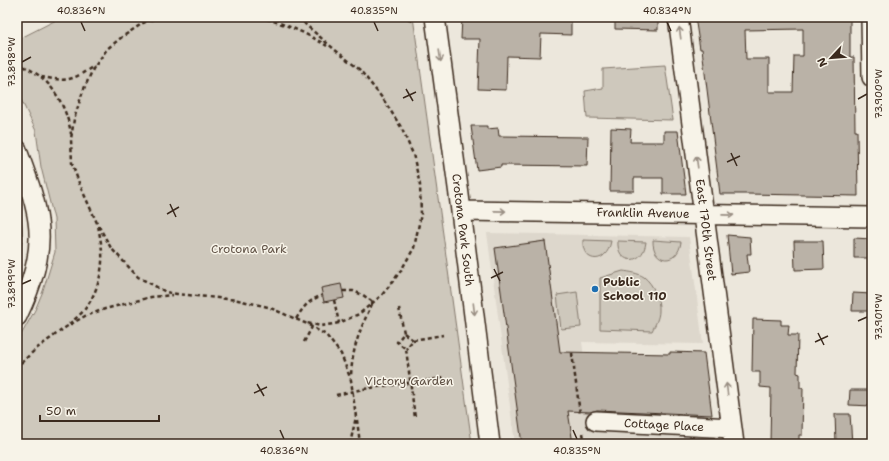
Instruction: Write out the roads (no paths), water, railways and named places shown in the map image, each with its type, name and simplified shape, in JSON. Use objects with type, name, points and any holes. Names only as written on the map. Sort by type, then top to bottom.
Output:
[{"type":"street","name":"Crotona Park South","points":[[435,17],[490,444]]},
{"type":"street","name":"East 170th Street","points":[[678,17],[733,436]]},
{"type":"street","points":[[871,17],[872,77]]},
{"type":"street","points":[[17,150],[33,198],[39,234],[35,270],[17,316]]},
{"type":"street","name":"Franklin Avenue","points":[[461,211],[872,217]]},
{"type":"street","name":"Cottage Place","points":[[586,422],[733,436]]},
{"type":"place","name":"Public School 110","points":[[595,289]]},
{"type":"park label","name":"Crotona Park","points":[[249,249]]},
{"type":"park label","name":"Victory Garden","points":[[409,381]]}]
